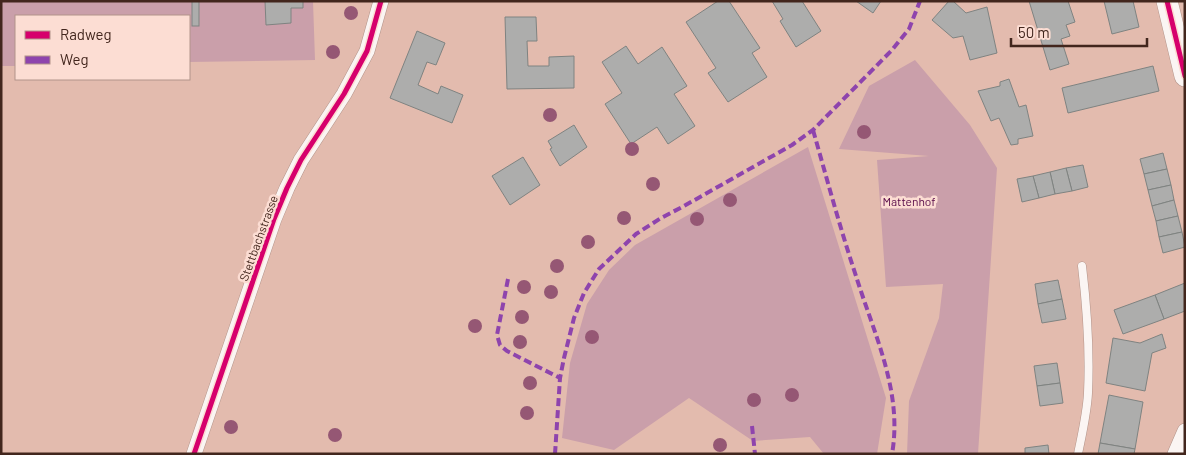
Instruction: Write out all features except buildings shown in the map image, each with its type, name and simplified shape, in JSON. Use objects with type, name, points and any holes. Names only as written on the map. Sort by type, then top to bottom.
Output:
[{"type":"street","name":"Stettbachstrasse","points":[[194,454],[274,219],[301,160],[357,71],[369,45],[381,1]]},
{"type":"street","points":[[1167,1],[1185,76]]},
{"type":"street","points":[[1175,454],[1185,431]]},
{"type":"lane","points":[[1078,454],[1088,395],[1089,362],[1088,318],[1082,266]]},
{"type":"green space","points":[[1,1],[313,1],[315,60],[190,62],[190,15],[15,15],[15,66],[1,66]]},
{"type":"green space","name":"Mattenhof","points":[[915,60],[970,125],[997,168],[978,454],[907,454],[909,401],[939,318],[943,284],[886,287],[877,160],[929,156],[839,149],[869,86]]},
{"type":"green space","points":[[808,147],[886,398],[877,454],[824,454],[810,437],[753,441],[689,398],[614,450],[562,438],[570,363],[587,304],[609,270],[635,245]]},
{"type":"tram line","points":[[1183,1],[1185,8]]},
{"type":"marked path","points":[[555,454],[560,378],[564,358],[574,318],[584,293],[599,269],[636,234],[661,218],[792,145],[813,130],[892,50],[909,29],[920,1]]},
{"type":"marked path","points":[[813,130],[844,240],[885,363],[894,408],[892,454]]},
{"type":"marked path","points":[[508,279],[497,335],[500,345],[507,351],[560,378]]},
{"type":"marked path","points":[[752,426],[755,454]]},
{"type":"cycle path","points":[[194,454],[274,219],[301,160],[344,94],[367,51],[381,1]]},
{"type":"cycle path","points":[[1167,1],[1185,76]]}]
